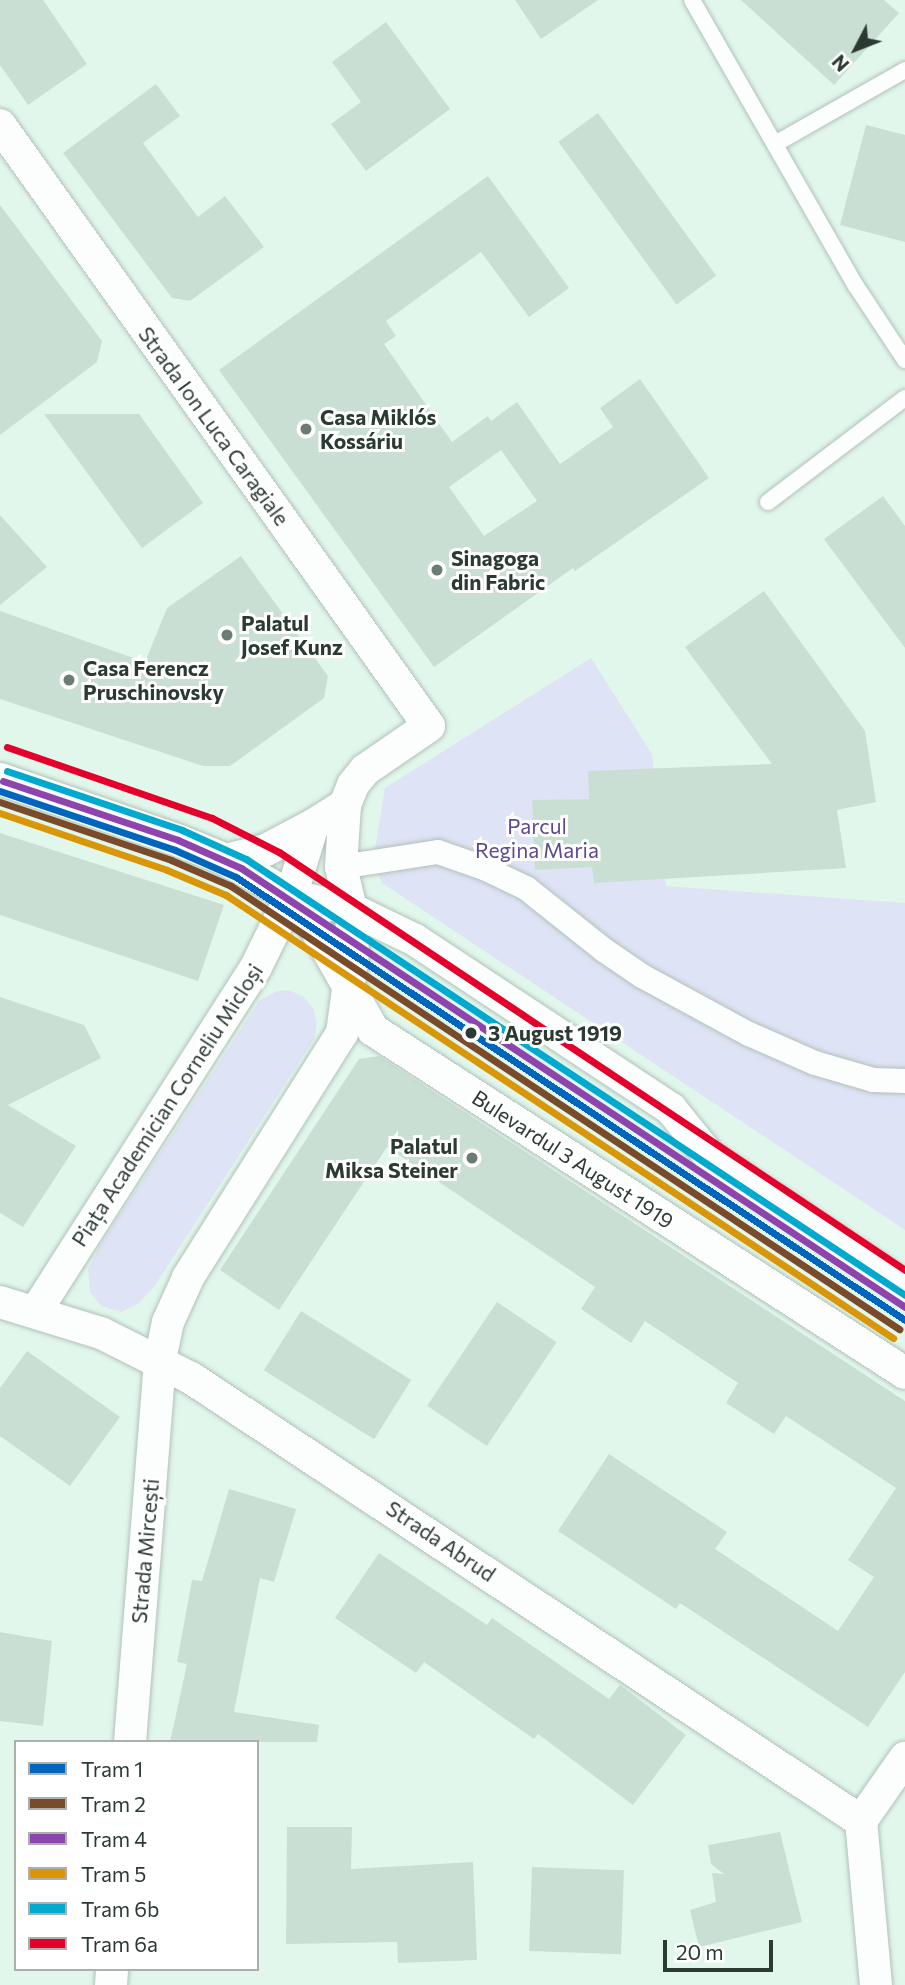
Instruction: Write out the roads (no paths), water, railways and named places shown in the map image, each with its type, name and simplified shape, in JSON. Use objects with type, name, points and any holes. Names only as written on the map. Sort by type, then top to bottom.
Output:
[{"type":"street","name":"Strada Ion Luca Caragiale","points":[[0,125],[429,726],[365,770],[353,785],[345,805]]},
{"type":"street","name":"Bulevardul 3 August 1919","points":[[0,779],[180,841],[226,860],[291,896],[351,909],[415,940],[671,1109],[710,1157],[905,1287]]},
{"type":"street","points":[[226,860],[266,850],[345,805]]},
{"type":"street","points":[[160,1361],[168,1322],[182,1289],[342,1033],[353,953],[351,909],[341,867],[345,805]]},
{"type":"street","name":"Piața Academician Corneliu Micloși","points":[[36,1311],[256,967],[291,896],[313,825]]},
{"type":"street","points":[[341,867],[438,852],[484,868],[526,888],[604,950],[642,976],[749,1034],[827,1067],[873,1080],[905,1081]]},
{"type":"street","name":"Bulevardul 3 August 1919","points":[[291,896],[314,926],[373,1030],[905,1373]]},
{"type":"street","name":"Strada Abrud","points":[[0,1302],[101,1333],[160,1361],[285,1438],[861,1821]]},
{"type":"street","name":"Strada Mircești","points":[[130,1740],[160,1361]]},
{"type":"street","points":[[876,1985],[861,1821],[905,1758]]},
{"type":"lane","points":[[692,0],[856,286],[905,360]]},
{"type":"lane","points":[[775,144],[905,70]]},
{"type":"lane","points":[[768,502],[905,398]]},
{"type":"tram line","name":"6a","points":[[7,747],[212,818],[279,852],[905,1270]]},
{"type":"tram line","name":"6b","points":[[7,771],[182,830],[246,859],[905,1295]]},
{"type":"tram line","name":"4","points":[[3,781],[178,840],[241,868],[905,1307]]},
{"type":"tram line","name":"1","points":[[0,791],[175,850],[236,877],[905,1320]]},
{"type":"tram line","name":"2","points":[[0,802],[171,860],[231,886],[899,1329]]},
{"type":"tram line","name":"5","points":[[0,813],[167,870],[226,895],[893,1338]]},
{"type":"place","name":"Casa Miklós Kossáriu","points":[[306,429]]},
{"type":"place","name":"Sinagoga din Fabric","points":[[437,570]]},
{"type":"place","name":"Palatul Josef Kunz","points":[[227,635]]},
{"type":"place","name":"Casa Ferencz Pruschinovsky","points":[[69,680]]},
{"type":"place","name":"3 August 1919","points":[[471,1033]]},
{"type":"place","name":"Palatul Miksa Steiner","points":[[472,1158]]},
{"type":"park label","name":"Parcul Regina Maria","points":[[537,838]]}]
